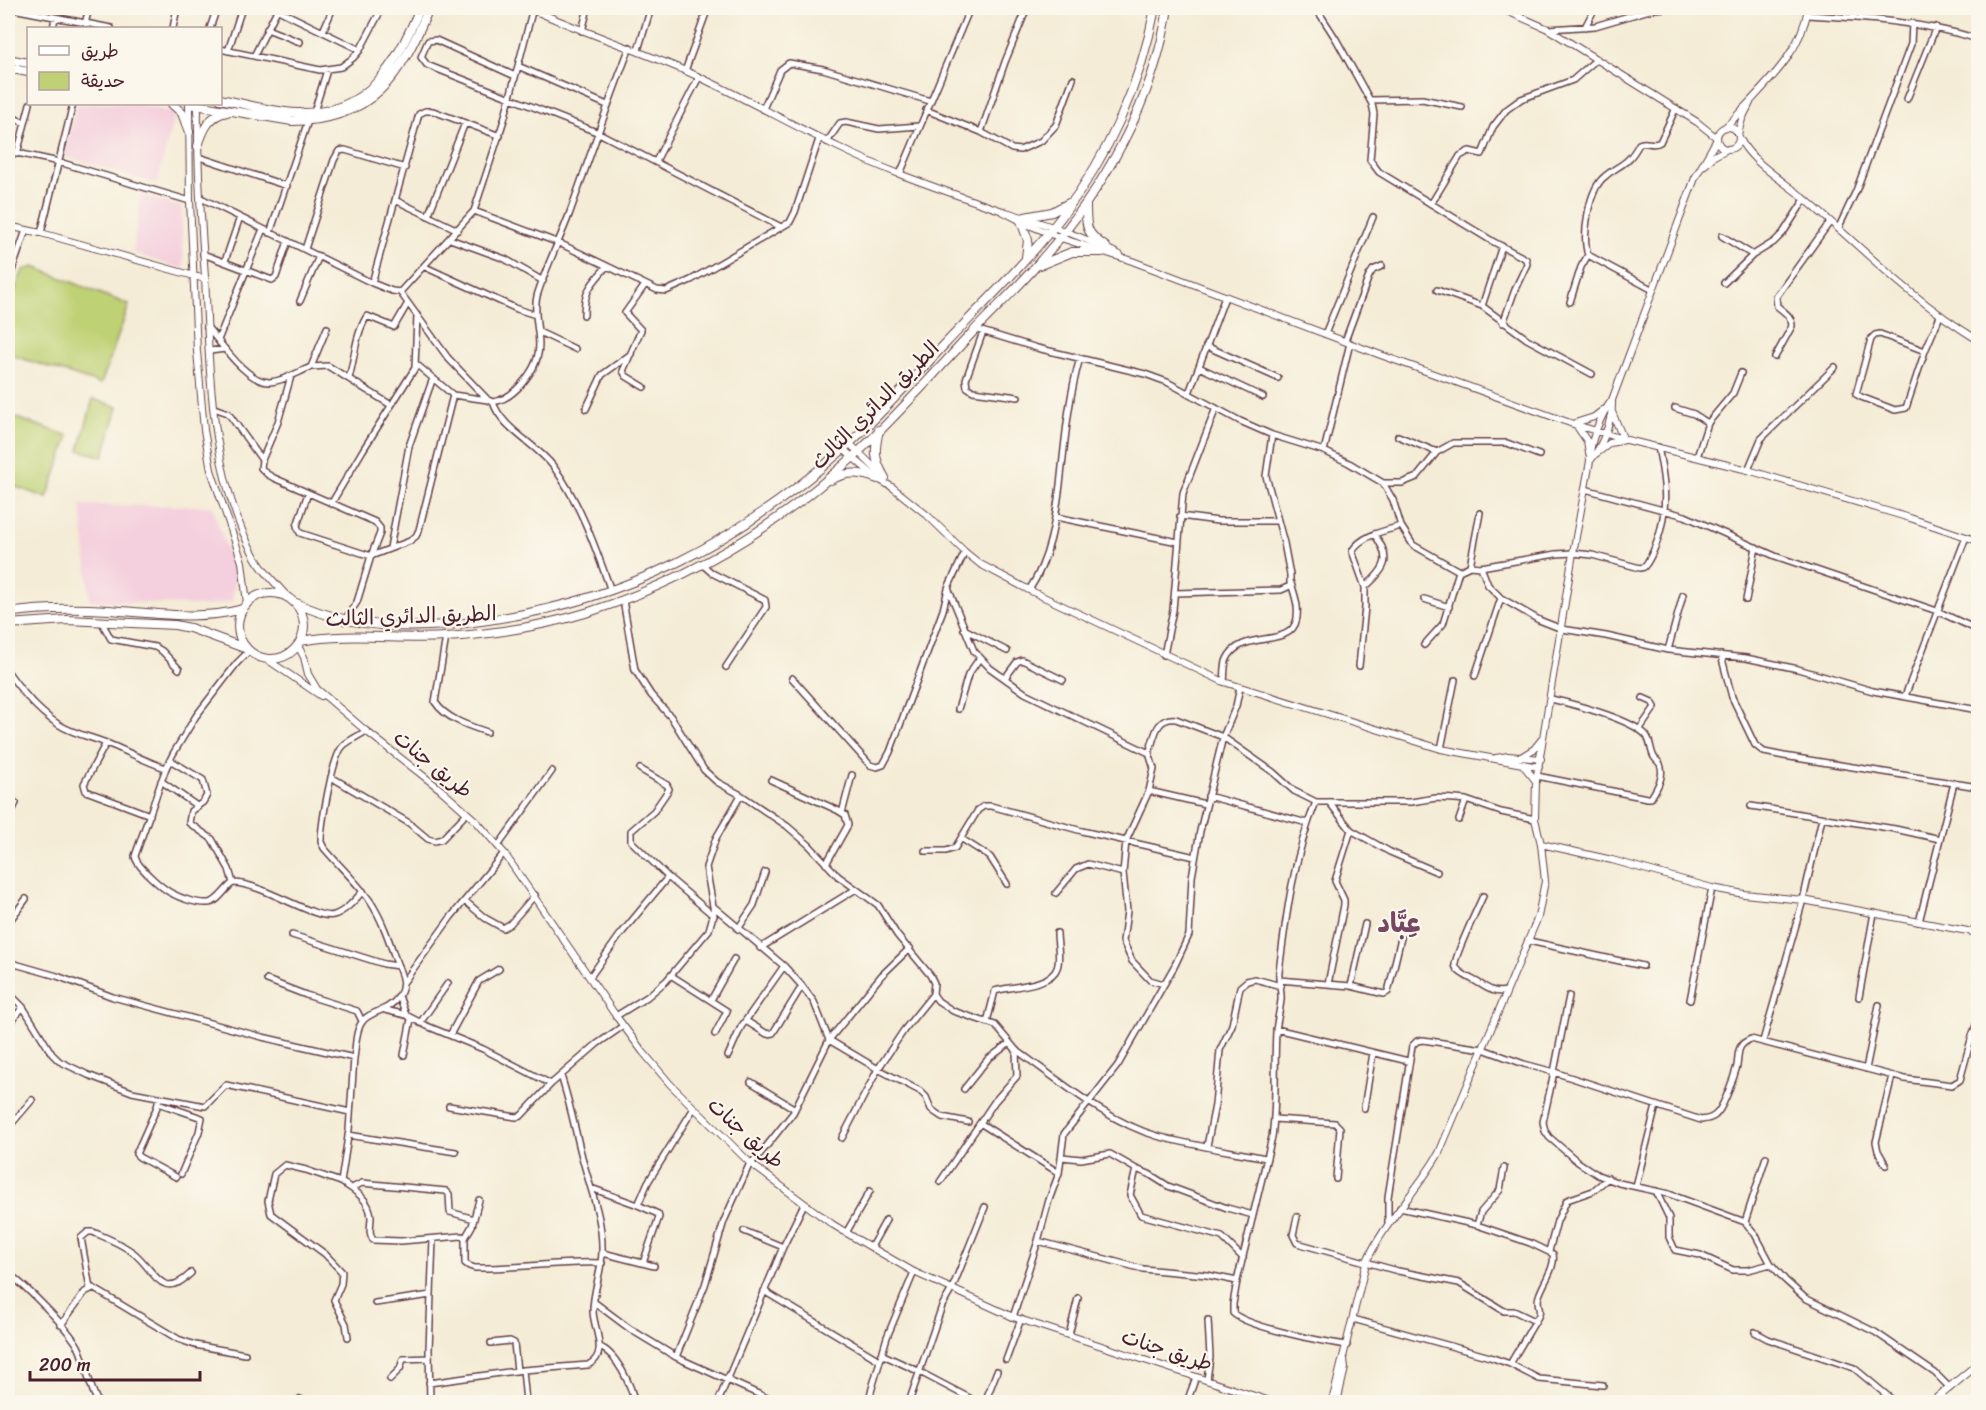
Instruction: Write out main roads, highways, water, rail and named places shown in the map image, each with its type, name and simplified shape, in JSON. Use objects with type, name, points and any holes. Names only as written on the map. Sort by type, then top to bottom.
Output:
[{"type":"main road","points":[[222,99],[284,112],[334,109],[351,101],[379,82],[401,51],[420,8]]},
{"type":"main road","points":[[199,105],[282,120],[308,121],[339,114],[356,107],[386,86],[408,55],[429,8]]},
{"type":"main road","name":"الطريق الدائري الثالث","points":[[300,644],[332,636],[446,637],[537,625],[588,612],[623,600],[703,565],[784,514],[855,455],[979,331],[1086,205],[1120,147],[1144,98],[1158,55],[1168,8]]},
{"type":"main road","name":"الطريق الدائري الثالث","points":[[296,603],[344,621],[386,626],[448,625],[528,614],[611,591],[662,571],[729,535],[775,505],[846,446],[1026,258],[1075,199],[1094,171],[1127,104],[1140,67],[1155,9]]},
{"type":"main road","points":[[8,65],[27,63]]},
{"type":"main road","points":[[8,65],[27,72]]},
{"type":"main road","points":[[173,105],[182,113],[189,132]]},
{"type":"main road","points":[[198,146],[204,129],[214,117],[222,113],[234,112]]},
{"type":"main road","points":[[1026,258],[1029,240],[1023,219],[1052,212],[1075,199]]},
{"type":"main road","points":[[1034,268],[1072,252],[1104,250],[1088,231],[1086,205]]},
{"type":"main road","points":[[819,486],[847,473],[858,472],[881,478],[875,454],[879,430]]},
{"type":"main road","points":[[8,613],[52,609],[108,610],[192,617],[220,614],[245,606],[262,594],[270,592],[287,596],[296,603],[301,609],[305,625],[300,644],[293,652],[279,658],[265,658],[190,628],[67,620],[8,624]]},
{"type":"main road","points":[[245,606],[238,620],[238,632],[248,650]]},
{"type":"main road","points":[[1932,1402],[1978,1364]]},
{"type":"district","name":"عِبَّاد","points":[[1399,923]]}]
